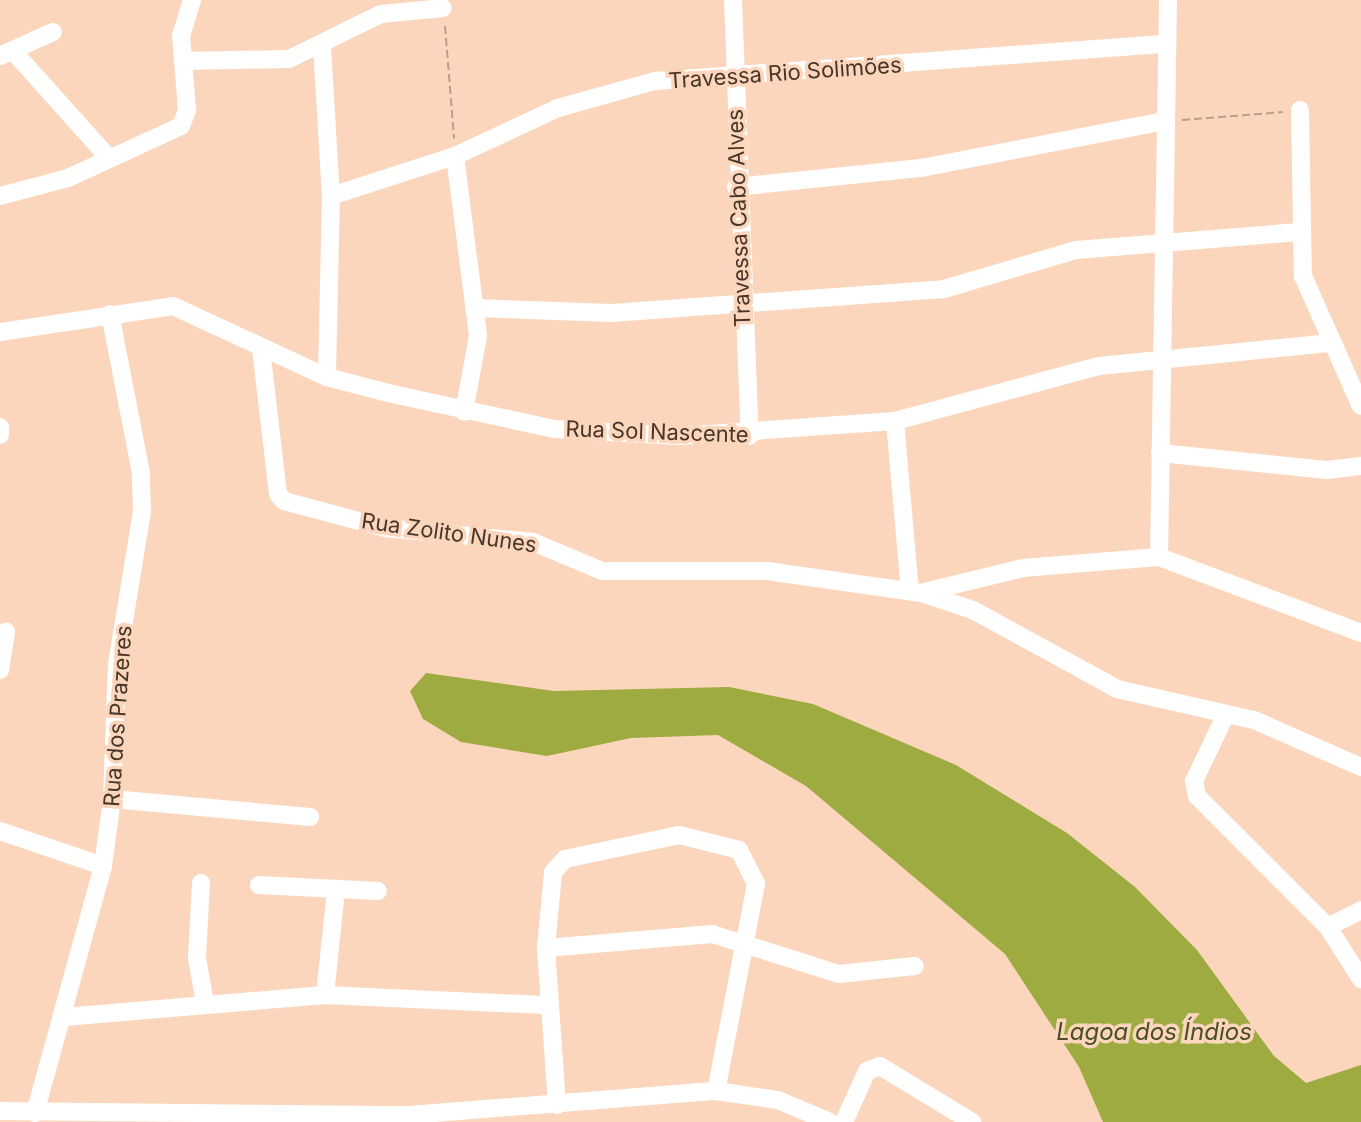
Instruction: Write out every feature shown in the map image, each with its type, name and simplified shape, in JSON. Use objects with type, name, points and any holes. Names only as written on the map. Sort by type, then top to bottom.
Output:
[{"type":"street","points":[[0,196],[39,188],[181,126],[187,110],[183,22],[192,0]]},
{"type":"street","name":"Travessa Cabo Alves","points":[[733,0],[736,187],[750,436]]},
{"type":"street","points":[[1159,557],[1166,121],[1163,44],[1168,0]]},
{"type":"street","points":[[183,61],[270,61],[322,46],[381,14],[443,8]]},
{"type":"street","points":[[53,32],[6,54],[109,158]]},
{"type":"street","name":"Travessa Rio Solimões","points":[[331,196],[455,156],[613,90],[734,72],[1163,44]]},
{"type":"street","points":[[322,46],[331,196],[327,377]]},
{"type":"street","points":[[1300,110],[1299,232],[1308,294],[1328,343],[1361,406]]},
{"type":"street","points":[[736,187],[921,168],[1166,121]]},
{"type":"street","points":[[455,156],[478,349],[464,412]]},
{"type":"street","points":[[475,308],[611,313],[944,289],[1045,257],[1164,240],[1299,232]]},
{"type":"street","name":"Rua Sol Nascente","points":[[0,332],[110,314],[189,309],[261,349],[327,377],[464,412],[626,435],[750,436],[895,421],[1080,370],[1328,343]]},
{"type":"street","name":"Rua dos Prazeres","points":[[35,1113],[64,1017],[103,866],[112,799],[117,664],[142,511],[141,473],[110,314]]},
{"type":"street","name":"Rua Zolito Nunes","points":[[261,349],[278,494],[284,501],[385,528],[533,542],[602,571],[767,571],[916,592]]},
{"type":"street","points":[[895,421],[916,592]]},
{"type":"street","points":[[0,427],[0,435]]},
{"type":"street","points":[[1160,453],[1327,470],[1361,466]]},
{"type":"street","points":[[916,592],[1023,568],[1159,557],[1361,633]]},
{"type":"street","points":[[916,592],[973,610],[1127,693],[1226,714],[1361,767]]},
{"type":"street","points":[[0,670],[6,631]]},
{"type":"street","points":[[1226,714],[1193,788],[1328,927],[1361,979]]},
{"type":"street","points":[[112,799],[310,817]]},
{"type":"street","points":[[0,831],[103,866]]},
{"type":"street","points":[[557,1105],[546,948],[558,863],[679,835],[720,841],[739,850],[753,871],[757,898],[716,1091]]},
{"type":"street","points":[[201,883],[197,958],[205,1003]]},
{"type":"street","points":[[259,885],[378,891]]},
{"type":"street","points":[[325,995],[336,891]]},
{"type":"street","points":[[1328,927],[1361,910]]},
{"type":"street","points":[[546,948],[702,934],[747,943],[839,974],[915,966]]},
{"type":"street","points":[[64,1017],[325,995],[548,1005]]},
{"type":"street","points":[[844,1122],[867,1071],[880,1066],[972,1122]]},
{"type":"street","points":[[0,1111],[409,1115],[716,1091],[778,1100],[830,1122]]},
{"type":"path","points":[[443,8],[455,156]]},
{"type":"path","points":[[1166,121],[1300,110]]},
{"type":"water","name":"Lagoa dos Índios","points":[[426,673],[554,691],[729,687],[813,704],[956,765],[1067,833],[1135,887],[1197,950],[1274,1056],[1306,1083],[1361,1065],[1361,1122],[1103,1122],[1079,1067],[1005,954],[806,786],[718,735],[631,738],[547,756],[461,742],[423,719],[410,691]]}]
